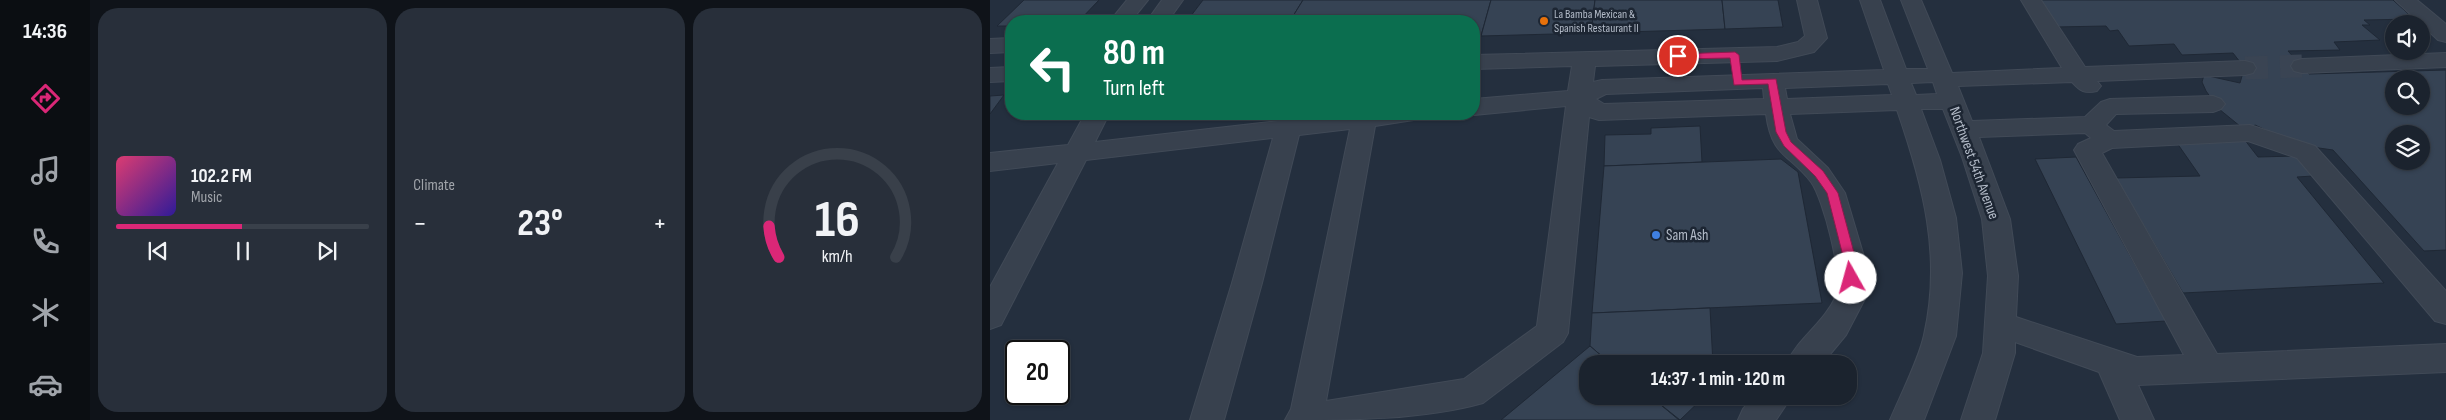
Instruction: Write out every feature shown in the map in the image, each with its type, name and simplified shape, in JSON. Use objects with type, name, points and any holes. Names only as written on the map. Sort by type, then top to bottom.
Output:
[{"type":"street","points":[[1125,15],[1138,0]]},
{"type":"street","points":[[1161,15],[1172,0]]},
{"type":"street","points":[[1480,62],[1777,54],[1806,47],[1816,38],[1807,0]]},
{"type":"street","points":[[1870,0],[1927,160],[1942,218],[1947,273],[1940,336],[1907,420]]},
{"type":"street","name":"Northwest 54th Avenue","points":[[1911,0],[1964,129],[1996,219],[2003,276],[1999,352],[1978,420]]},
{"type":"street","points":[[2031,0],[2078,75],[2110,107],[2213,104]]},
{"type":"street","points":[[2405,0],[2446,35]]},
{"type":"street","points":[[990,46],[1005,45]]},
{"type":"street","points":[[1735,55],[1739,107]]},
{"type":"street","points":[[1364,120],[1304,420],[1471,393],[1552,333],[1584,59]]},
{"type":"street","points":[[2302,66],[2446,60]]},
{"type":"street","points":[[1579,98],[1599,112],[1739,107],[1775,94],[1896,77],[1946,86],[2078,75],[2245,68]]},
{"type":"street","points":[[990,75],[1005,74]]},
{"type":"street","points":[[1480,106],[1579,98],[1602,87],[1737,83],[1775,94],[1906,103],[1946,86]]},
{"type":"street","points":[[1775,94],[1781,132],[1787,144],[1819,174],[1832,193],[1850,260],[1852,295],[1835,326],[1810,355]]},
{"type":"street","points":[[2110,107],[2099,133],[2087,150],[2208,368]]},
{"type":"street","points":[[990,316],[1094,120]]},
{"type":"street","points":[[990,162],[1077,152],[1305,120]]},
{"type":"street","points":[[1207,420],[1247,283],[1290,121]]},
{"type":"street","points":[[1964,129],[2099,133],[2250,133],[2306,152],[2446,312]]},
{"type":"street","points":[[2000,324],[2137,371],[2446,358]]},
{"type":"street","points":[[2111,362],[2137,420]]},
{"type":"street","points":[[1755,420],[1768,405]]},
{"type":"building","points":[[1024,0],[1099,0],[1085,15],[1008,15]]},
{"type":"building","points":[[1203,0],[1303,0],[1294,15],[1192,15]]},
{"type":"building","points":[[1303,0],[1491,0],[1481,36],[1480,15],[1294,15]]},
{"type":"building","points":[[1491,0],[1595,0],[1591,33],[1481,36]]},
{"type":"building","points":[[1595,0],[1722,0],[1725,29],[1591,33]]},
{"type":"building","points":[[1722,0],[1778,0],[1783,27],[1725,29]]},
{"type":"building","points":[[2038,0],[2393,0],[2410,15],[2385,15],[2385,20],[2364,20],[2370,25],[2362,25],[2380,40],[2334,42],[2340,50],[2288,51],[2309,74],[2385,72],[2385,115],[2430,115],[2430,70],[2446,70],[2446,250],[2424,251],[2333,150],[2312,147],[2255,125],[2246,131],[2219,109],[2202,82],[2204,75],[2240,83],[2242,76],[2247,71],[2233,53],[2182,55],[2174,44],[2129,46],[2118,30],[2110,31],[2106,26],[2056,27]]},
{"type":"building","points":[[1005,18],[1005,26],[997,26]]},
{"type":"building","points":[[1004,95],[990,114],[990,96]]},
{"type":"building","points":[[1700,126],[1702,162],[1604,166],[1605,135],[1651,134],[1651,128]]},
{"type":"building","points":[[2237,130],[2258,157],[2295,156],[2313,176],[2297,177],[2384,283],[2183,293],[2116,178],[2200,176],[2170,133]]},
{"type":"building","points":[[2076,157],[2166,321],[2116,324],[2035,159]]},
{"type":"building","points":[[1781,159],[1798,172],[1822,303],[1592,313],[1604,166]]},
{"type":"building","points":[[1710,308],[1713,355],[1600,355],[1590,346],[1592,313]]},
{"type":"building","points":[[1590,346],[1600,355],[1579,355]]},
{"type":"building","points":[[1579,355],[1579,405],[1661,405],[1679,420],[1501,420]]},
{"type":"building","points":[[1661,405],[1696,405],[1680,420]]},
{"type":"tunnel","points":[[2245,68],[2302,66]]},
{"type":"place","name":"La Bamba Mexican & Spanish Restaurant II","points":[[1544,21]]},
{"type":"place","name":"Sam Ash","points":[[1656,235]]},
{"type":"route","points":[[1678,56],[1735,55],[1737,83],[1773,81],[1781,132],[1787,144],[1819,174],[1832,193],[1850,260],[1851,278]]}]
